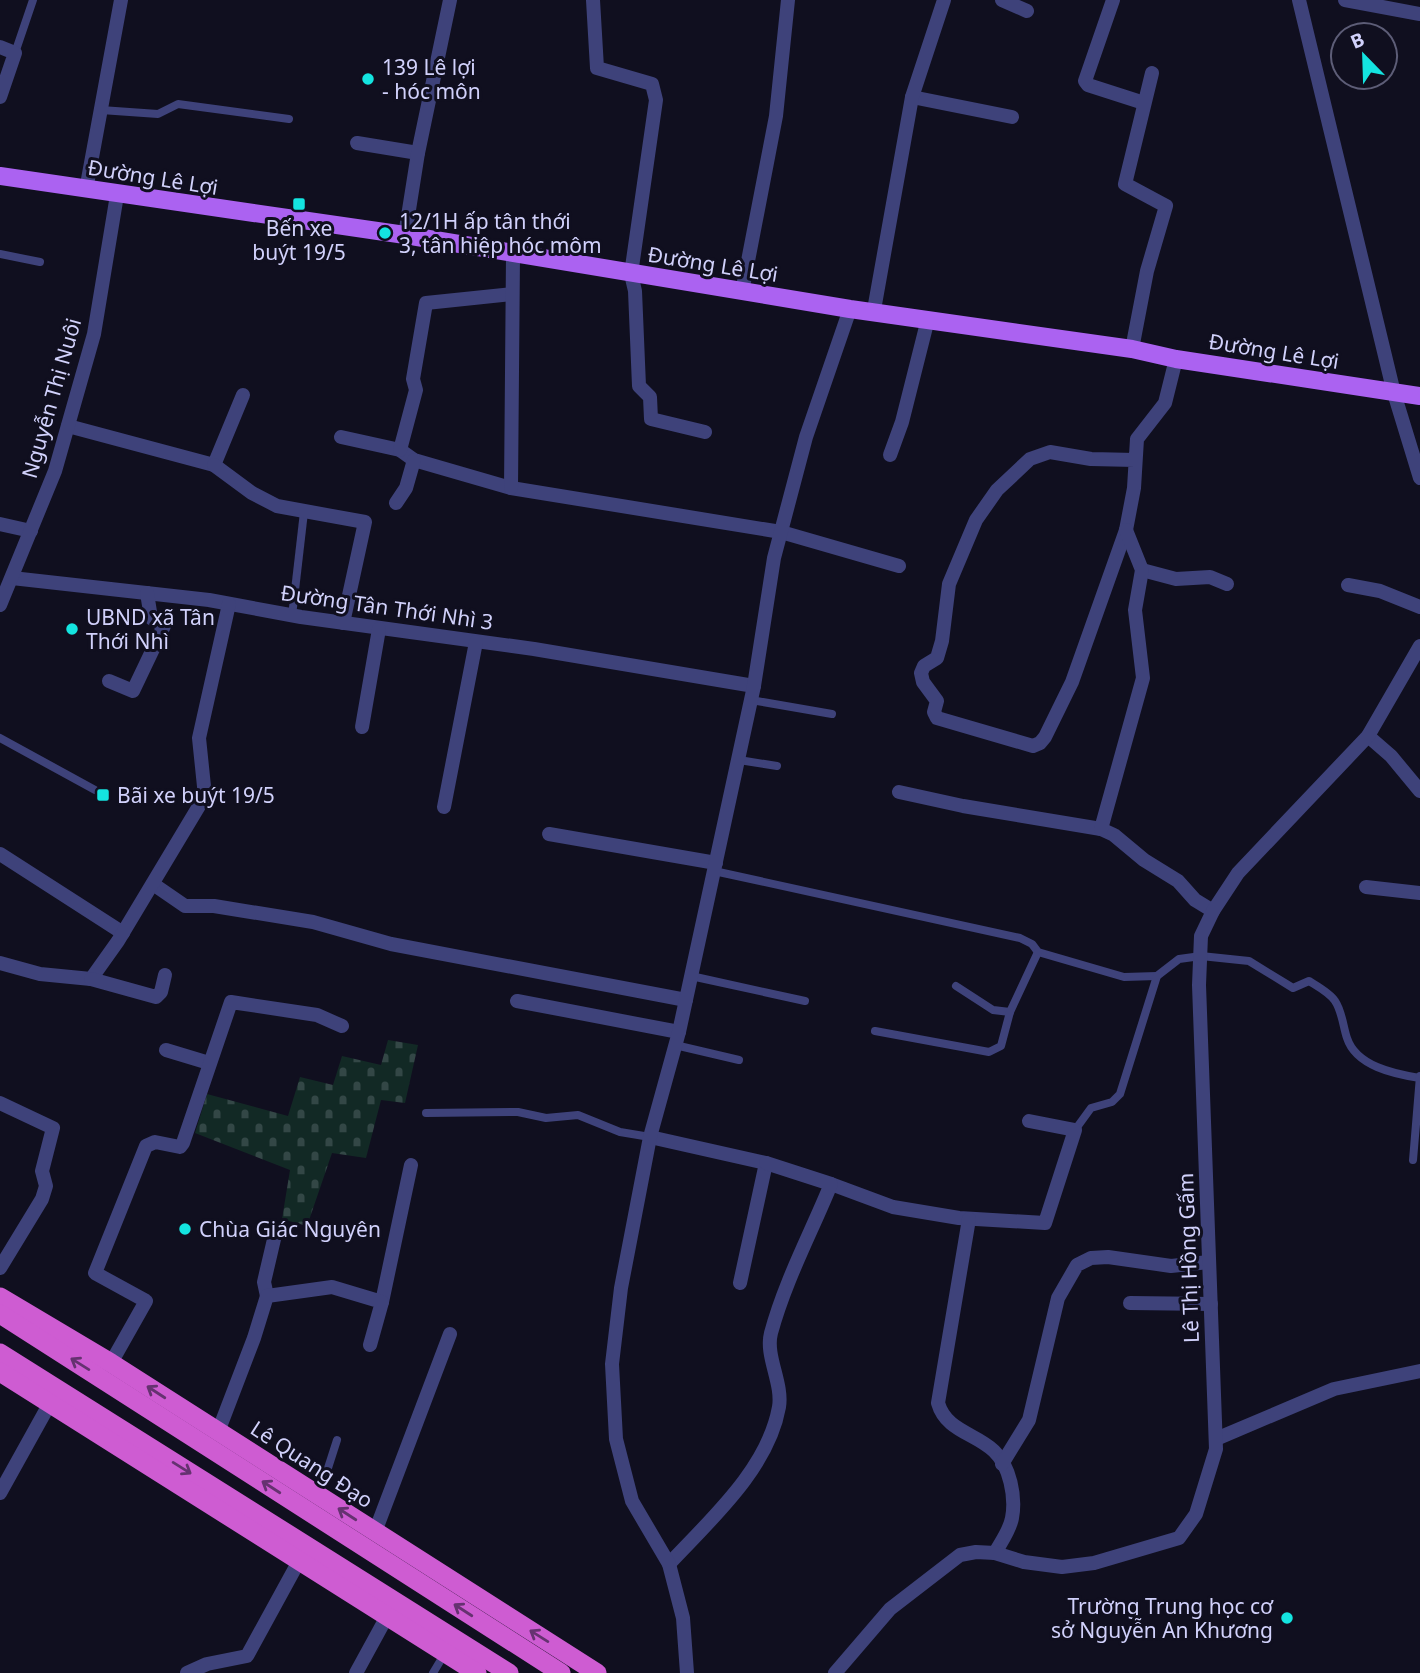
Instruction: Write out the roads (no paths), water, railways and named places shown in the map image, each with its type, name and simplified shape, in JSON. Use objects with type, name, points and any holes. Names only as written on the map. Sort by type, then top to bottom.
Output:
[{"type":"highway","name":"Lê Quang Đạo","points":[[0,1297],[111,1363],[597,1673]]},
{"type":"highway","name":"Lê Quang Đạo","points":[[0,1314],[561,1673]]},
{"type":"highway","points":[[0,1353],[391,1609],[444,1653],[477,1673]]},
{"type":"highway","points":[[0,1372],[299,1560],[509,1673]]},
{"type":"main road","name":"Đường Lê Lợi","points":[[0,176],[405,235],[742,292],[1132,349],[1176,359],[1420,396]]},
{"type":"street","points":[[86,190],[121,0]]},
{"type":"street","points":[[405,235],[418,153],[450,0]]},
{"type":"street","points":[[593,0],[597,68],[652,84],[656,100],[631,274],[635,291],[639,386],[650,397],[650,418],[705,432]]},
{"type":"street","points":[[742,292],[776,116],[788,0]]},
{"type":"street","points":[[874,310],[912,97],[944,0]]},
{"type":"street","points":[[1002,0],[1027,11]]},
{"type":"street","points":[[1113,0],[1085,81],[1088,85],[1144,103]]},
{"type":"street","points":[[1299,0],[1394,393],[1420,478]]},
{"type":"street","points":[[1345,0],[1420,14]]},
{"type":"street","points":[[0,47],[15,53],[0,97]]},
{"type":"street","points":[[1132,349],[1147,271],[1167,206],[1125,184],[1152,73]]},
{"type":"street","points":[[912,97],[1012,117]]},
{"type":"street","points":[[357,143],[418,153]]},
{"type":"street","name":"Nguyễn Thị Nuôi","points":[[0,605],[55,471],[68,426],[94,334],[117,195]]},
{"type":"street","points":[[511,488],[513,255]]},
{"type":"street","points":[[400,450],[416,390],[413,380],[426,303],[512,294]]},
{"type":"street","points":[[687,1673],[683,1618],[669,1564],[632,1500],[616,1439],[612,1364],[621,1288],[650,1137],[686,1000],[753,693],[781,532],[806,437],[850,309]]},
{"type":"street","points":[[890,455],[902,422],[928,320]]},
{"type":"street","points":[[1135,460],[1091,459],[1051,452],[1020,466],[991,497],[976,520],[949,584],[942,642],[937,658],[924,666],[921,673],[937,702],[934,712],[937,718],[1030,745],[1040,743],[1072,682],[1126,530],[1134,488],[1137,439],[1165,403],[1176,359]]},
{"type":"street","points":[[215,465],[243,395]]},
{"type":"street","points":[[68,426],[215,465],[252,493],[277,506],[365,522],[343,623]]},
{"type":"street","points":[[341,438],[400,450],[414,460],[511,488],[781,532],[899,566]]},
{"type":"street","points":[[396,503],[406,488],[414,460]]},
{"type":"street","points":[[0,524],[31,531]]},
{"type":"street","points":[[1101,829],[1142,688],[1143,670],[1135,610],[1142,570],[1126,530]]},
{"type":"street","points":[[1142,570],[1175,579],[1210,577],[1227,584]]},
{"type":"street","name":"Đường Tân Thới Nhì 3","points":[[12,578],[229,604],[292,616],[534,649],[753,693]]},
{"type":"street","points":[[1348,585],[1380,591],[1420,607]]},
{"type":"street","points":[[109,681],[133,691],[164,626],[151,618],[147,593]]},
{"type":"street","points":[[90,979],[123,933],[205,796],[199,738],[229,604]]},
{"type":"street","points":[[362,727],[379,628]]},
{"type":"street","points":[[444,807],[476,642]]},
{"type":"street","name":"Lê Thị Hồng Gấm","points":[[835,1673],[890,1609],[960,1555],[995,1553],[1024,1562],[1062,1567],[1094,1563],[1179,1538],[1196,1514],[1207,1485],[1216,1439],[1201,936],[1213,911],[1238,873],[1368,736],[1420,646]]},
{"type":"street","points":[[1368,736],[1391,756],[1420,791]]},
{"type":"street","points":[[899,792],[963,806],[1101,829],[1114,835],[1144,860],[1178,881],[1195,900],[1213,911]]},
{"type":"street","points":[[549,834],[715,867]]},
{"type":"street","points":[[0,854],[123,933]]},
{"type":"street","points":[[153,884],[186,906],[214,906],[313,922],[391,944],[686,1000]]},
{"type":"street","points":[[1366,887],[1420,893]]},
{"type":"street","points":[[0,963],[40,974],[90,979],[156,997],[162,992],[166,975]]},
{"type":"street","points":[[517,1001],[677,1038]]},
{"type":"street","points":[[111,1363],[146,1301],[96,1273],[146,1146],[155,1142],[180,1147],[231,1002],[317,1014],[342,1026]]},
{"type":"street","points":[[166,1050],[209,1063]]},
{"type":"street","points":[[0,1104],[53,1128],[41,1171],[46,1186],[42,1199],[0,1268]]},
{"type":"street","points":[[650,1137],[766,1163],[893,1208],[969,1219],[1045,1223],[1075,1130],[1029,1121]]},
{"type":"street","points":[[740,1283],[766,1163]]},
{"type":"street","points":[[370,1345],[411,1166]]},
{"type":"street","points":[[669,1564],[722,1507],[758,1459],[774,1424],[779,1405],[779,1386],[770,1337],[786,1285],[831,1184]]},
{"type":"street","points":[[969,1219],[937,1403],[941,1414],[951,1425],[994,1451],[1002,1464],[1013,1495],[1012,1519],[995,1553]]},
{"type":"street","points":[[218,1432],[267,1296],[264,1282],[275,1235]]},
{"type":"street","points":[[1002,1464],[1029,1420],[1058,1298],[1077,1265],[1091,1258],[1108,1257],[1171,1266],[1209,1262]]},
{"type":"street","points":[[267,1296],[332,1287],[382,1301]]},
{"type":"street","points":[[1130,1303],[1211,1304]]},
{"type":"street","points":[[375,1532],[450,1334]]},
{"type":"street","points":[[1216,1439],[1334,1389],[1420,1371]]},
{"type":"street","points":[[0,1493],[50,1403]]},
{"type":"street","points":[[187,1673],[207,1664],[247,1656],[299,1560]]},
{"type":"street","points":[[356,1673],[391,1609]]},
{"type":"lane","points":[[15,53],[33,0]]},
{"type":"lane","points":[[101,110],[158,114],[178,104],[289,119]]},
{"type":"lane","points":[[0,254],[40,262]]},
{"type":"lane","points":[[292,616],[304,512]]},
{"type":"lane","points":[[753,693],[832,713]]},
{"type":"lane","points":[[0,738],[95,790]]},
{"type":"lane","points":[[738,760],[777,765]]},
{"type":"lane","points":[[715,867],[1020,938],[1032,944],[1038,952],[1124,977],[1157,976]]},
{"type":"lane","points":[[875,1031],[989,1052],[1001,1046],[1010,1012],[1038,952]]},
{"type":"lane","points":[[1075,1130],[1091,1108],[1112,1102],[1120,1094],[1157,976],[1179,959],[1201,956],[1249,961],[1293,988],[1309,981],[1336,1003],[1347,1040],[1361,1059],[1378,1064],[1387,1073],[1420,1076],[1413,1160]]},
{"type":"lane","points":[[691,976],[805,1001]]},
{"type":"lane","points":[[956,986],[993,1010],[1010,1012]]},
{"type":"lane","points":[[677,1038],[739,1060]]},
{"type":"lane","points":[[426,1113],[518,1112],[546,1118],[578,1115],[620,1132],[650,1137]]},
{"type":"lane","points":[[319,1496],[337,1440]]},
{"type":"lane","points":[[433,1673],[444,1653]]},
{"type":"place","name":"139 Lê lợi - hóc môn","points":[[368,79]]},
{"type":"place","name":"Bến xe buýt 19/5","points":[[299,204]]},
{"type":"place","name":"12/1H ấp tân thới 3, tân hiệp hóc môm","points":[[385,233]]},
{"type":"place","name":"UBND xã Tân Thới Nhì","points":[[72,629]]},
{"type":"place","name":"Bãi xe buýt 19/5","points":[[103,795]]},
{"type":"place","name":"Chùa Giác Nguyên","points":[[185,1229]]},
{"type":"place","name":"Trường Trung học cơ sở Nguyễn An Khương","points":[[1287,1618]]}]
